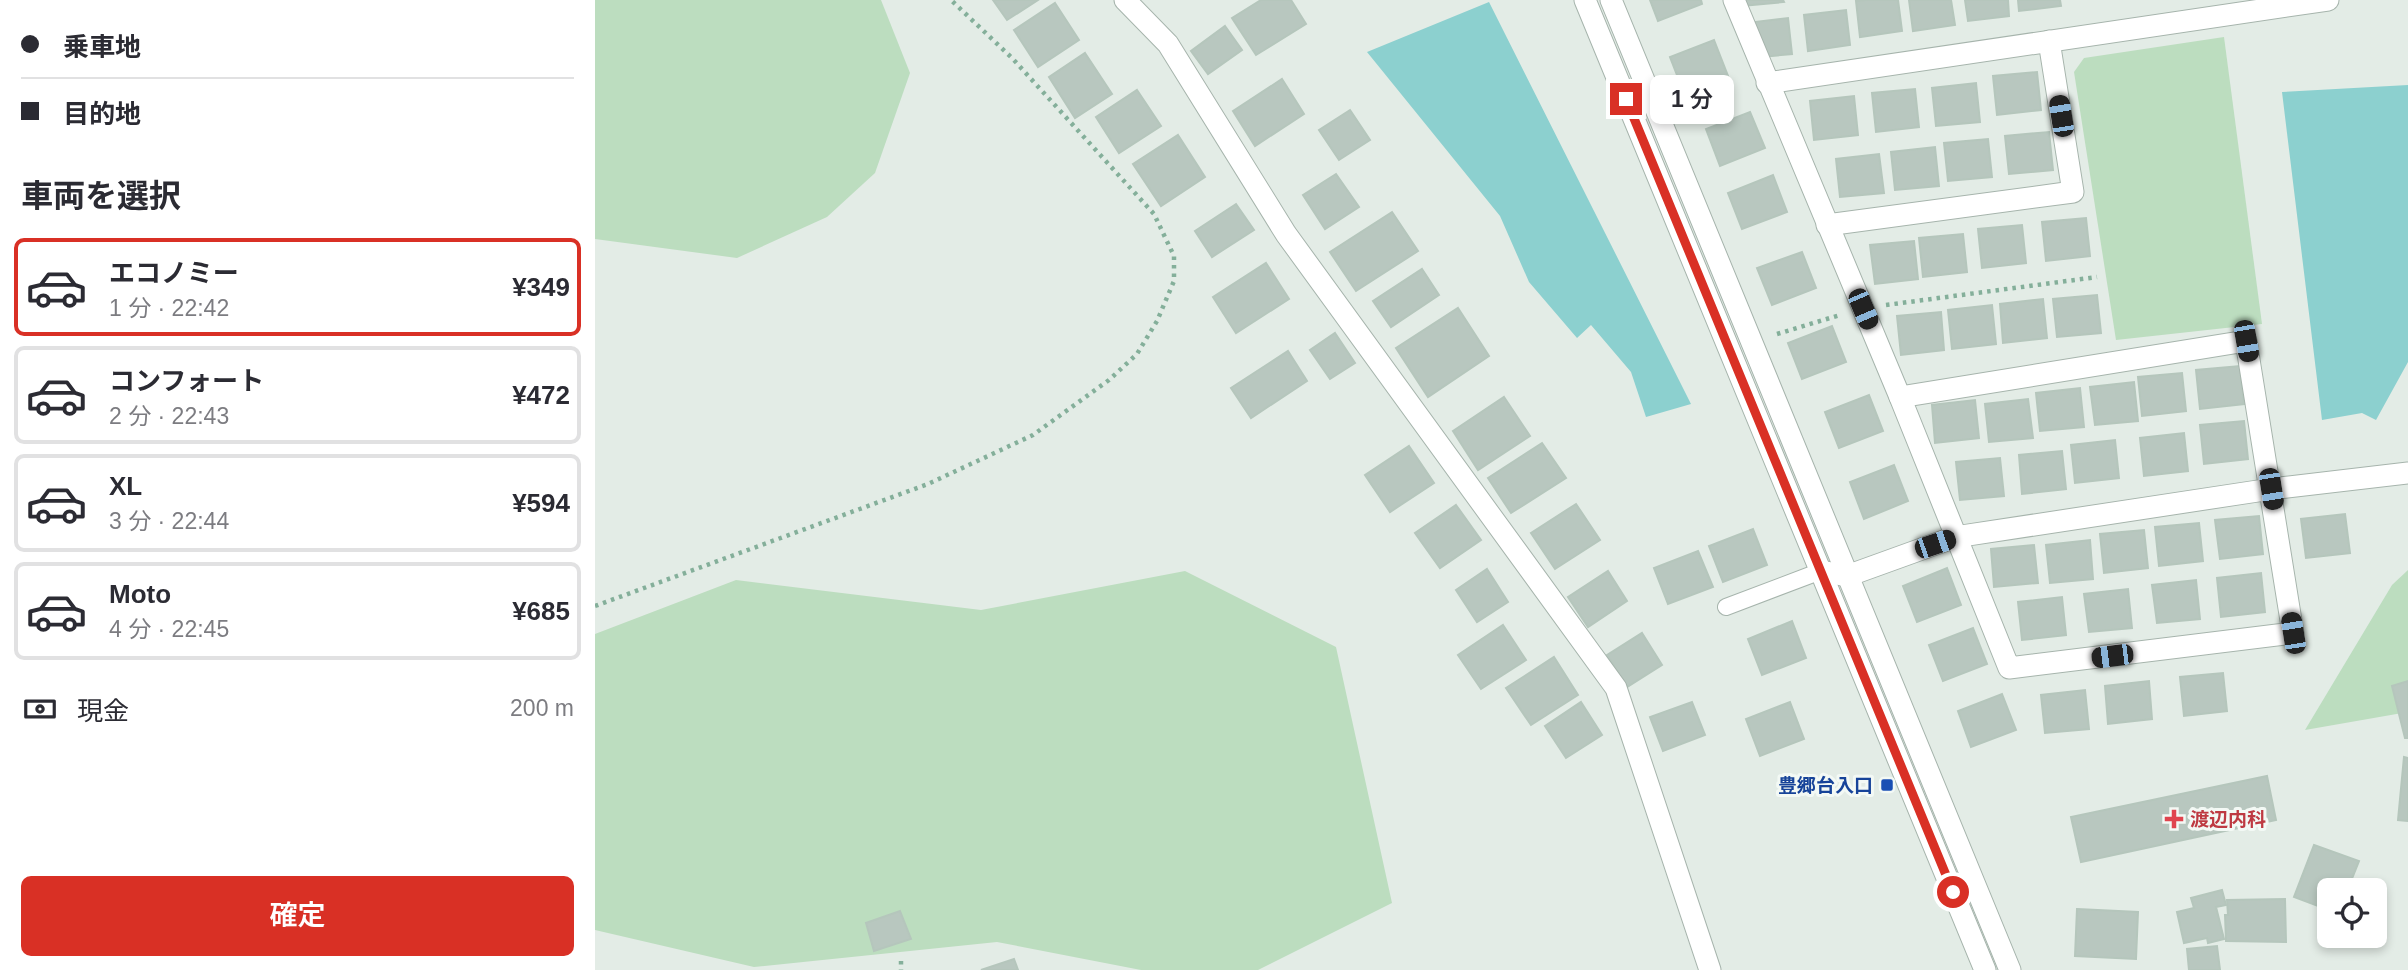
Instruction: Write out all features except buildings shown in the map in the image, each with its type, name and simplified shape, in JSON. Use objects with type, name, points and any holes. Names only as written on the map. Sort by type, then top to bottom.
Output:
[{"type":"street","points":[[1125,0],[1168,44],[1286,234],[1616,688],[1710,970]]},
{"type":"street","points":[[1585,0],[1985,970]]},
{"type":"street","points":[[1611,0],[2010,970]]},
{"type":"street","points":[[1734,0],[1901,397],[2009,668],[2293,633],[2246,341],[1901,397]]},
{"type":"street","points":[[1767,83],[2049,41],[2230,7],[2328,0]]},
{"type":"street","points":[[1827,225],[2073,192],[2049,41]]},
{"type":"street","points":[[1821,571],[1847,576],[1955,537],[2271,489],[2408,473]]},
{"type":"lane","points":[[1726,607],[1821,571]]},
{"type":"path","points":[[595,606],[928,484],[1034,435],[1109,380],[1137,354],[1157,321],[1174,281],[1174,256],[1154,215],[1012,58],[951,0]]},
{"type":"path","points":[[1777,334],[1863,309],[2097,277]]},
{"type":"path","points":[[901,961],[901,970]]},
{"type":"green space","points":[[595,0],[881,0],[910,73],[875,173],[827,217],[737,258],[595,239]]},
{"type":"green space","points":[[2224,37],[2262,324],[2116,340],[2074,72],[2084,58]]},
{"type":"green space","points":[[2408,570],[2408,712],[2305,730],[2392,585]]},
{"type":"green space","points":[[1185,571],[1336,647],[1392,903],[1258,970],[1141,970],[997,942],[754,967],[595,930],[595,634],[736,580],[981,610]]},
{"type":"water","points":[[1489,2],[1691,404],[1646,417],[1631,372],[1591,325],[1577,338],[1529,282],[1500,216],[1367,52]]},
{"type":"water","points":[[2408,85],[2408,362],[2376,420],[2362,413],[2322,420],[2282,92]]},
{"type":"place","name":"豊郷台入口","points":[[1887,785]]},
{"type":"place","name":"渡辺内科","points":[[2174,819]]},
{"type":"route","points":[[1626,99],[1953,892]]}]
